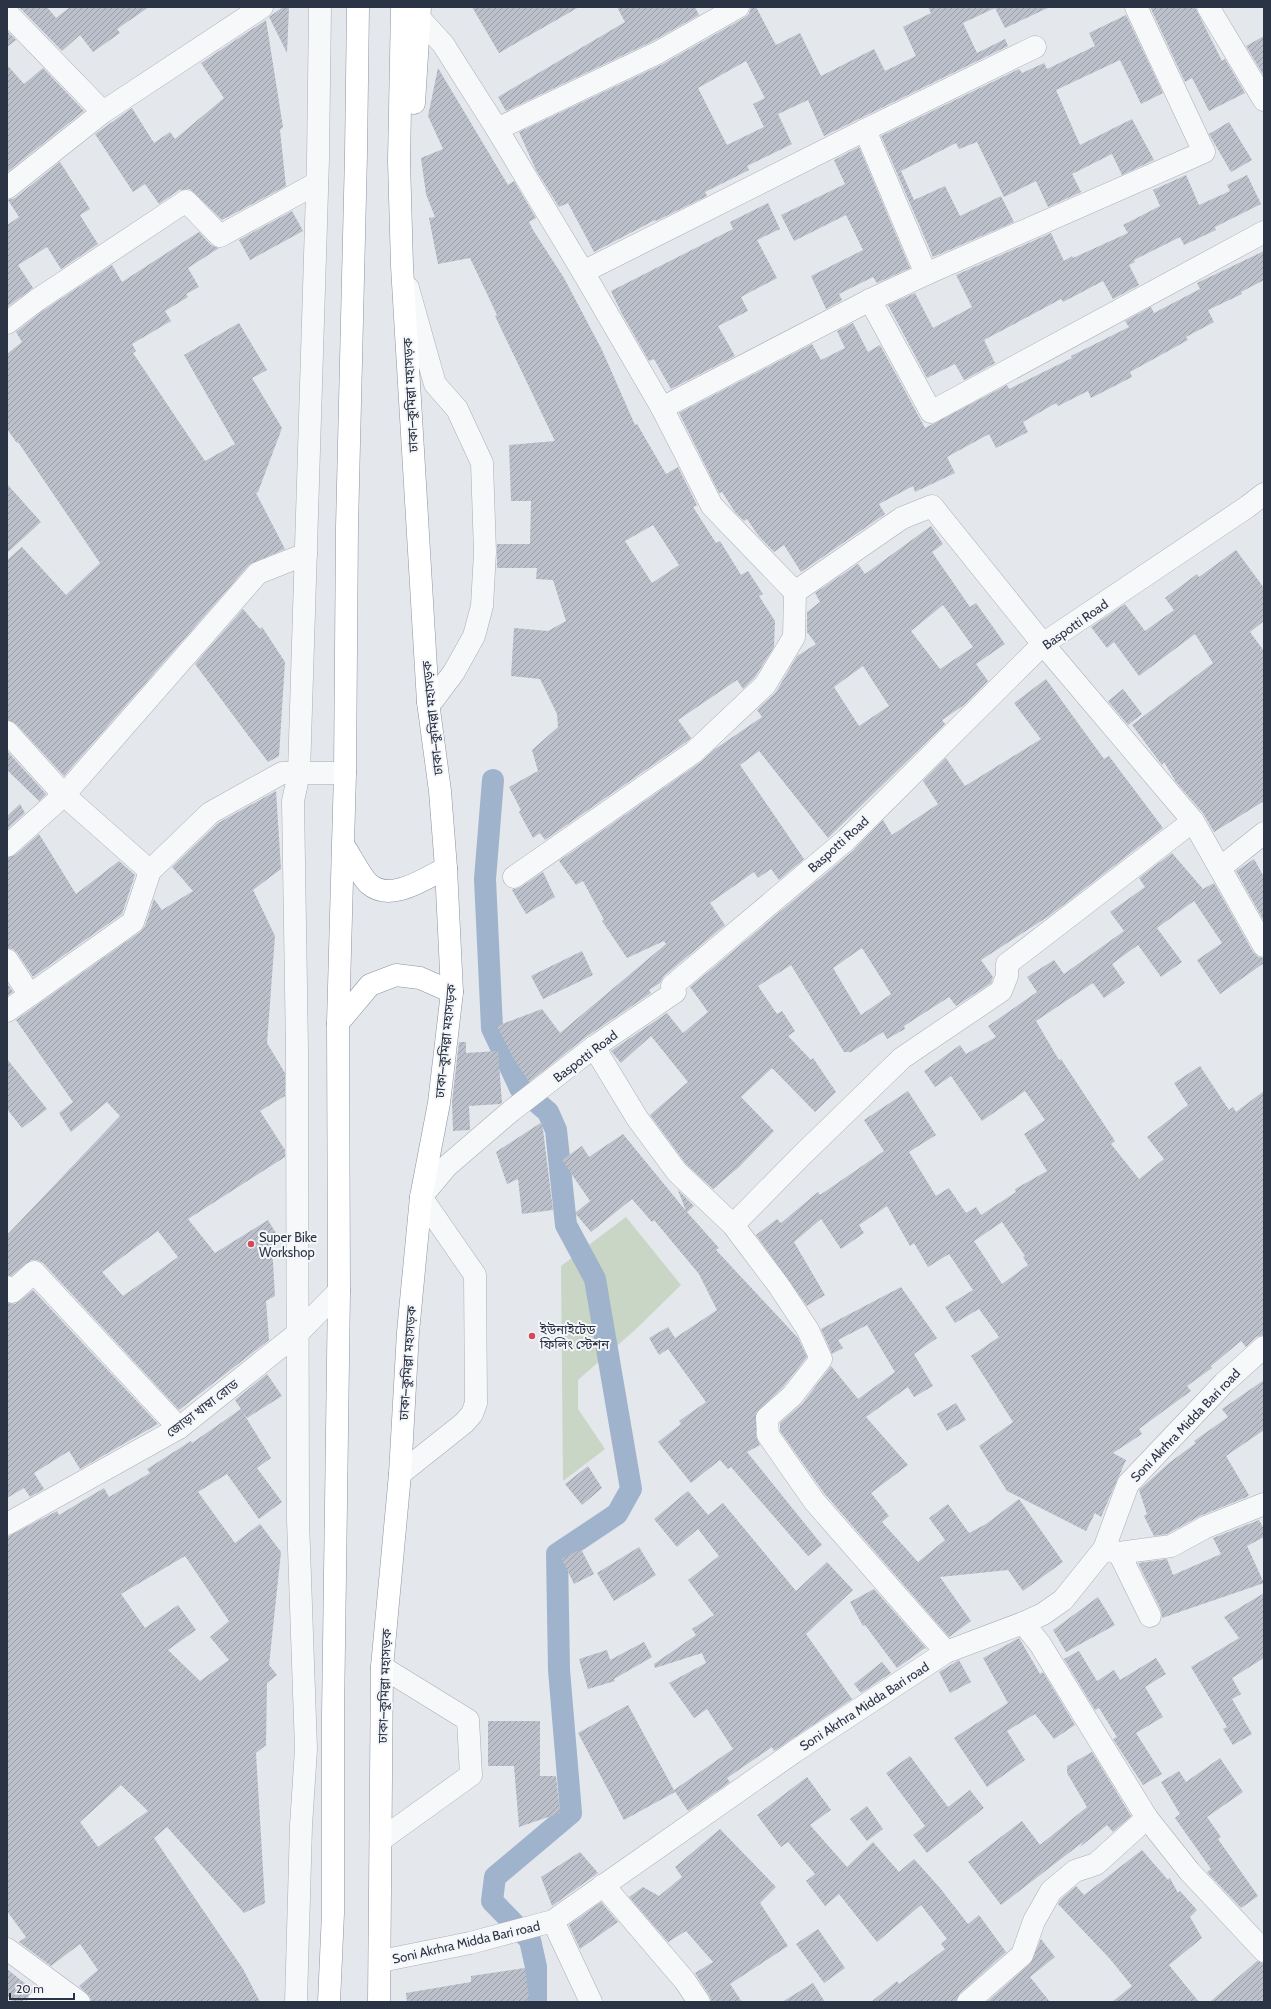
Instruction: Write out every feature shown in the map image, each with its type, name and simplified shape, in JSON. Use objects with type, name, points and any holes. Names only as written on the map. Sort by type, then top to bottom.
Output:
[{"type":"highway","points":[[329,2002],[333,1913],[333,1715],[339,1291],[338,1023],[344,846],[347,528],[358,7]]},
{"type":"highway","name":"ঢাকা–কুমিল্লা মহাসড়ক","points":[[379,2002],[381,1961],[382,1667],[400,1474],[408,1332],[421,1197],[438,1103],[452,992],[446,868],[440,791],[428,702],[402,266],[399,161],[402,7]]},
{"type":"highway","points":[[402,266],[420,13]]},
{"type":"highway","points":[[344,846],[369,884],[383,891],[398,890],[446,868]]},
{"type":"highway","points":[[338,1023],[370,985],[396,975],[420,978],[452,992]]},
{"type":"highway","points":[[381,1961],[385,2002]]},
{"type":"street","points":[[7,188],[103,112],[262,7]]},
{"type":"street","points":[[296,2002],[306,1749],[298,1520],[297,1050],[293,801],[299,773],[318,183],[320,7]]},
{"type":"street","points":[[497,129],[657,53],[738,7]]},
{"type":"street","points":[[662,408],[870,300],[1204,152],[1136,7]]},
{"type":"street","points":[[1208,7],[1264,100]]},
{"type":"street","points":[[7,13],[103,112]]},
{"type":"street","points":[[420,13],[443,44],[497,129],[583,272],[662,408],[712,506],[795,592],[794,637],[765,685],[694,752],[514,877]]},
{"type":"street","points":[[583,272],[865,130],[1035,47]]},
{"type":"street","points":[[865,130],[926,274]]},
{"type":"street","points":[[7,323],[37,300],[186,201],[220,236],[318,183]]},
{"type":"street","points":[[870,300],[931,412],[1264,232]]},
{"type":"street","points":[[402,266],[435,384],[457,409],[482,463],[485,552],[482,606],[474,636],[454,672],[434,700],[428,702]]},
{"type":"street","name":"Baspotti Road","points":[[421,1197],[447,1166],[511,1111],[549,1084],[594,1047],[675,992],[672,986],[846,840],[1043,644],[1246,508],[1264,494]]},
{"type":"street","points":[[795,592],[902,518],[932,506],[1043,644],[1193,821],[1264,946]]},
{"type":"street","points":[[7,846],[64,795],[258,573],[306,554]]},
{"type":"street","points":[[7,732],[64,795],[150,871]]},
{"type":"street","points":[[7,1011],[133,922],[150,871],[210,813],[282,773],[345,773]]},
{"type":"street","points":[[732,1225],[902,1058],[1001,992],[1007,976],[1007,964],[1193,821]]},
{"type":"street","points":[[1220,868],[1264,833]]},
{"type":"street","points":[[7,960],[30,995]]},
{"type":"street","points":[[594,1047],[637,1118],[677,1172],[732,1225],[779,1286],[808,1330],[821,1359],[792,1396],[768,1418],[768,1435],[814,1501],[946,1652]]},
{"type":"street","points":[[400,1474],[464,1423],[472,1414],[476,1404],[475,1275],[421,1197]]},
{"type":"street","points":[[7,1287],[12,1292],[34,1272],[180,1428]]},
{"type":"street","name":"জোড়া খাম্বা রোড","points":[[7,1524],[180,1428],[298,1333],[339,1291]]},
{"type":"street","name":"Soni Akrhra Midda Bari road","points":[[381,1961],[470,1943],[552,1922],[794,1752],[946,1652],[1043,1614],[1063,1600],[1112,1551],[1128,1484],[1224,1384],[1264,1347]]},
{"type":"street","points":[[1150,1616],[1112,1551],[1171,1546],[1206,1527],[1264,1504]]},
{"type":"street","points":[[1023,1623],[1040,1644],[1147,1818],[1189,1871],[1264,1952]]},
{"type":"street","points":[[382,1667],[468,1720],[471,1775],[382,1839]]},
{"type":"street","points":[[968,2002],[1022,1955],[1034,1921],[1051,1891],[1075,1871],[1096,1864],[1147,1818]]},
{"type":"street","points":[[603,1885],[685,1981],[699,2002]]},
{"type":"street","points":[[552,1922],[591,2002]]},
{"type":"street","points":[[7,1949],[79,2002]]},
{"type":"street","points":[[38,2002],[59,1988]]},
{"type":"green space","points":[[626,1217],[681,1285],[636,1329],[578,1380],[578,1409],[605,1449],[563,1481],[561,1266]]},
{"type":"building","points":[[19,7],[47,7],[56,18],[70,7],[149,7],[117,29],[120,33],[93,52],[80,35],[62,51]]},
{"type":"building","points":[[283,7],[289,7],[287,53],[269,17]]},
{"type":"building","points":[[472,7],[579,7],[499,53]]},
{"type":"building","points":[[617,7],[695,7],[699,15],[651,42],[506,111],[498,97],[625,22]]},
{"type":"building","points":[[751,7],[756,7],[776,45],[800,33],[821,76],[874,49],[885,71],[916,56],[903,27],[931,13],[928,7],[1050,7],[1005,28],[995,8],[963,23],[977,53],[1005,39],[1008,46],[824,136],[808,100],[778,114],[792,144],[747,166],[749,170],[705,192],[707,196],[656,221],[655,220],[594,252],[568,203],[559,207],[536,170],[519,132],[663,64],[749,14]],"holes":[[[746,61],[765,98],[753,104],[764,127],[727,145],[698,88]]]},
{"type":"building","points":[[1150,7],[1195,7],[1222,61],[1225,59],[1245,93],[1209,111],[1192,78],[1185,82]]},
{"type":"building","points":[[1126,15],[1163,93],[1141,104],[1120,60],[1056,90],[1080,145],[1132,119],[1154,160],[1122,175],[1112,154],[1072,174],[1081,192],[1048,207],[1036,181],[1004,197],[977,142],[959,149],[956,143],[901,171],[914,200],[945,186],[960,216],[1001,196],[1014,222],[933,257],[881,136],[1019,69],[1022,73],[1044,63],[1047,69],[1095,46],[1089,33]]},
{"type":"building","points":[[266,20],[283,127],[280,130],[286,186],[222,220],[190,189],[179,190],[159,204],[145,184],[133,192],[95,134],[132,108],[154,143],[170,132],[175,139],[224,98],[201,63]]},
{"type":"building","points":[[7,31],[16,40],[7,47]]},
{"type":"building","points":[[1264,36],[1264,76],[1246,46]]},
{"type":"building","points":[[7,65],[24,84],[43,68],[84,111],[7,172]]},
{"type":"building","points":[[438,68],[508,185],[514,181],[536,218],[529,222],[564,278],[602,350],[635,425],[637,424],[666,474],[678,467],[697,505],[693,507],[716,543],[720,541],[741,575],[748,571],[763,594],[759,596],[775,621],[774,647],[755,677],[743,689],[737,680],[678,720],[691,738],[545,840],[540,833],[533,838],[519,812],[521,810],[509,787],[538,771],[532,750],[558,727],[557,714],[540,679],[511,676],[514,628],[548,631],[566,621],[553,580],[536,579],[537,568],[497,568],[497,544],[530,544],[531,501],[511,501],[509,445],[555,441],[495,316],[497,315],[470,258],[438,264],[429,218],[435,217],[426,194],[421,158],[443,149],[428,116]],"holes":[[[653,525],[679,565],[652,583],[625,541]]]},
{"type":"building","points":[[1229,122],[1252,160],[1231,172],[1209,134]]},
{"type":"building","points":[[859,147],[910,268],[877,283],[873,277],[839,294],[842,300],[826,309],[811,276],[863,250],[846,215],[794,241],[781,215],[845,184],[834,160]]},
{"type":"building","points":[[60,162],[90,209],[80,215],[98,244],[61,269],[47,247],[18,265],[33,288],[7,307],[7,225],[19,217],[8,200],[15,198]]},
{"type":"building","points":[[1186,175],[1199,205],[1230,191],[1227,185],[1247,175],[1261,204],[1215,227],[1216,230],[1184,245],[1180,237],[1134,260],[1135,262],[1129,265],[1139,285],[1113,299],[1103,281],[1063,302],[1061,299],[984,340],[995,363],[964,380],[955,364],[927,378],[888,305],[915,293],[933,328],[972,307],[956,275],[1051,233],[1064,261],[1072,256],[1073,258],[1128,233],[1123,225],[1160,206],[1153,190]]},
{"type":"building","points":[[768,203],[780,229],[757,240],[777,278],[741,297],[748,311],[718,326],[735,356],[671,389],[654,359],[649,361],[622,314],[611,291],[733,229],[730,222]]},
{"type":"building","points":[[292,211],[303,231],[250,260],[239,240]]},
{"type":"building","points":[[199,232],[211,245],[219,248],[188,268],[199,287],[186,294],[188,297],[165,311],[171,321],[132,344],[136,351],[133,353],[205,461],[235,444],[184,355],[239,323],[267,370],[252,378],[282,428],[258,492],[256,493],[285,549],[249,565],[64,776],[16,724],[7,720],[7,560],[22,547],[66,595],[100,563],[18,442],[17,443],[7,429],[7,354],[22,342],[16,332],[44,310],[112,265],[122,282]]},
{"type":"building","points":[[1264,251],[1264,280],[1241,292],[1242,294],[1208,310],[1214,322],[1186,337],[1188,340],[1130,372],[1132,377],[1091,398],[1088,391],[1058,406],[1056,403],[1023,422],[1028,432],[996,448],[989,434],[947,457],[955,473],[915,492],[913,486],[879,504],[885,514],[801,572],[784,545],[774,552],[758,535],[747,519],[744,521],[735,512],[722,492],[719,493],[679,413],[812,344],[821,360],[845,348],[837,331],[853,323],[868,352],[880,345],[925,428],[1007,385],[1009,389],[1072,358],[1071,356],[1129,327],[1125,321],[1151,307],[1154,313],[1200,289],[1197,283]]},
{"type":"building","points":[[7,484],[41,522],[7,553]]},
{"type":"building","points":[[931,526],[943,544],[932,552],[970,607],[976,603],[1005,644],[976,664],[988,681],[964,705],[942,720],[945,724],[828,838],[759,751],[740,765],[804,859],[779,880],[771,869],[758,878],[754,872],[710,903],[725,925],[664,976],[660,983],[649,990],[651,993],[586,1037],[529,1082],[512,1056],[497,1026],[542,1009],[560,1033],[666,944],[664,941],[627,958],[602,921],[604,920],[583,881],[576,885],[559,861],[701,762],[715,749],[762,717],[757,710],[776,692],[797,656],[816,644],[807,632],[807,612],[820,602],[815,593],[858,564],[865,574]],"holes":[[[943,605],[973,647],[940,669],[911,631]],[[863,666],[889,706],[859,726],[834,687]]]},
{"type":"building","points":[[1236,550],[1264,588],[1264,621],[1250,632],[1264,651],[1264,801],[1214,832],[1203,813],[1176,782],[1164,762],[1162,765],[1132,725],[1213,663],[1195,634],[1139,676],[1114,642],[1107,648],[1091,627],[1125,604],[1145,631],[1174,610],[1165,598],[1197,574],[1199,577]]},
{"type":"building","points":[[243,609],[260,629],[262,627],[285,662],[279,756],[268,762],[195,664]]},
{"type":"building","points":[[1046,679],[1104,759],[1109,756],[1163,828],[1049,916],[981,960],[993,977],[991,983],[956,1006],[949,997],[904,1026],[905,1029],[887,1039],[883,1032],[851,1052],[844,1052],[791,965],[758,986],[777,1014],[782,1011],[795,1031],[788,1036],[811,1060],[813,1058],[836,1092],[815,1112],[772,1068],[741,1097],[774,1131],[739,1167],[713,1189],[686,1164],[650,1115],[688,1082],[651,1036],[621,1063],[611,1051],[667,1013],[683,1033],[708,1012],[690,987],[854,850],[883,820],[892,835],[938,804],[923,781],[946,758],[965,786],[1041,739],[1014,703]],"holes":[[[862,948],[891,994],[861,1015],[833,968]]]},
{"type":"building","points":[[1123,689],[1142,714],[1128,725],[1108,701]]},
{"type":"building","points":[[7,751],[46,794],[39,801],[7,770]]},
{"type":"building","points":[[276,791],[281,869],[253,890],[275,936],[267,1043],[285,1073],[285,1096],[260,1111],[285,1150],[285,1157],[188,1219],[215,1253],[268,1220],[280,1240],[272,1245],[275,1296],[266,1301],[269,1340],[179,1410],[43,1263],[37,1260],[31,1260],[11,1276],[7,1275],[7,1235],[120,1116],[107,1102],[71,1132],[59,1113],[73,1102],[16,1020],[140,932],[145,926],[154,899],[162,910],[193,891],[172,867],[218,823]],"holes":[[[158,1231],[178,1257],[123,1296],[102,1272]]]},
{"type":"building","points":[[20,804],[25,813],[7,829],[7,816]]},
{"type":"building","points":[[39,834],[76,894],[119,861],[135,875],[122,914],[33,977],[17,953],[13,949],[7,948],[7,858],[15,855]]},
{"type":"building","points":[[1172,853],[1203,889],[1214,883],[1253,952],[1258,957],[1264,958],[1264,963],[1220,994],[1197,960],[1222,943],[1194,901],[1157,928],[1182,962],[1161,977],[1138,945],[1112,964],[1125,983],[1104,998],[1093,983],[1036,1021],[1059,1060],[1061,1059],[1115,1141],[1111,1144],[1139,1179],[1164,1159],[1147,1137],[1188,1105],[1174,1083],[1200,1066],[1229,1110],[1233,1107],[1236,1112],[1264,1091],[1264,1335],[1256,1337],[1246,1347],[1241,1341],[1211,1366],[1212,1368],[1187,1386],[1191,1391],[1139,1429],[1142,1434],[1113,1453],[1126,1460],[1101,1517],[1095,1513],[1086,1531],[1007,1491],[979,1446],[1013,1422],[971,1356],[999,1337],[979,1309],[955,1323],[945,1307],[973,1290],[949,1254],[928,1267],[914,1243],[910,1246],[887,1206],[859,1225],[864,1233],[841,1249],[821,1219],[794,1242],[825,1295],[807,1306],[756,1235],[777,1219],[781,1223],[818,1192],[820,1195],[884,1151],[864,1120],[908,1091],[936,1135],[909,1152],[936,1196],[949,1188],[966,1213],[976,1207],[981,1215],[1016,1192],[1015,1189],[1047,1171],[1024,1134],[1045,1120],[1025,1091],[982,1121],[951,1076],[935,1087],[924,1071],[960,1045],[966,1054],[996,1037],[988,1026],[1037,992],[1027,977],[1054,960],[1064,974],[1124,931],[1110,912],[1145,887],[1139,878]],"holes":[[[1002,1222],[1025,1256],[1023,1257],[1028,1265],[1002,1284],[974,1241]]]},
{"type":"building","points":[[1254,859],[1264,877],[1264,921],[1236,871]]},
{"type":"building","points":[[543,872],[555,897],[526,914],[512,890],[521,887]]},
{"type":"building","points":[[582,951],[593,975],[543,999],[531,976]]},
{"type":"building","points":[[7,983],[13,992],[7,996]]},
{"type":"building","points":[[459,1042],[466,1042],[466,1053],[498,1051],[502,1103],[469,1106],[470,1130],[453,1131],[452,1102]]},
{"type":"building","points":[[7,1059],[47,1109],[22,1128],[7,1109]]},
{"type":"building","points":[[542,1122],[553,1210],[522,1214],[518,1179],[507,1184],[496,1152]]},
{"type":"building","points":[[623,1134],[686,1211],[678,1190],[694,1206],[687,1212],[719,1248],[716,1250],[798,1338],[807,1357],[783,1387],[756,1413],[756,1436],[760,1445],[747,1452],[822,1545],[808,1556],[731,1467],[728,1469],[720,1460],[691,1483],[658,1442],[681,1424],[679,1421],[706,1402],[668,1349],[659,1355],[649,1338],[668,1327],[675,1338],[717,1310],[699,1274],[654,1220],[652,1222],[632,1199],[591,1232],[575,1213],[590,1201],[562,1160],[582,1146],[589,1157]]},
{"type":"building","points":[[901,1287],[937,1338],[914,1354],[933,1386],[914,1397],[908,1387],[866,1417],[908,1465],[871,1493],[889,1516],[882,1522],[918,1562],[945,1540],[929,1518],[948,1504],[969,1533],[986,1524],[1019,1499],[1063,1562],[1023,1591],[1008,1570],[940,1577],[971,1621],[949,1637],[824,1493],[780,1431],[780,1423],[802,1404],[831,1366],[858,1399],[895,1372],[867,1325],[838,1340],[843,1348],[832,1354],[821,1329]]},
{"type":"building","points":[[33,1290],[158,1424],[80,1469],[69,1451],[34,1473],[44,1489],[30,1497],[24,1488],[7,1498],[7,1303],[15,1304]]},
{"type":"building","points":[[267,1374],[282,1396],[247,1418],[242,1411],[271,1458],[257,1468],[282,1502],[259,1519],[227,1474],[198,1492],[235,1543],[260,1524],[281,1552],[269,1665],[277,1675],[267,1683],[266,1745],[256,1753],[265,1903],[244,1913],[167,1827],[154,1838],[243,1969],[260,2002],[91,2002],[90,1997],[79,1986],[98,1970],[80,1944],[51,1966],[19,1942],[26,1937],[7,1911],[7,1537],[57,1511],[59,1515],[104,1488],[109,1497],[150,1473],[147,1469],[191,1441],[192,1443],[241,1409],[235,1400]],"holes":[[[185,1556],[229,1621],[210,1637],[229,1660],[200,1681],[168,1650],[196,1630],[178,1605],[145,1628],[121,1594]],[[121,1785],[148,1811],[98,1847],[80,1822]]]},
{"type":"building","points":[[1264,1380],[1264,1430],[1226,1456],[1249,1495],[1200,1516],[1167,1534],[1154,1536],[1144,1516],[1147,1514],[1139,1490],[1169,1463],[1196,1443],[1194,1441],[1228,1417],[1222,1409]]},
{"type":"building","points":[[956,1403],[966,1420],[947,1431],[937,1414]]},
{"type":"building","points":[[588,1466],[602,1488],[582,1505],[565,1484]]},
{"type":"building","points":[[688,1491],[708,1515],[723,1503],[796,1591],[827,1562],[853,1590],[806,1634],[852,1699],[774,1751],[772,1747],[727,1778],[730,1782],[688,1811],[674,1790],[733,1749],[707,1709],[694,1718],[669,1683],[706,1663],[702,1653],[655,1668],[654,1664],[696,1635],[692,1629],[714,1615],[688,1580],[719,1556],[698,1529],[677,1547],[654,1519]]},
{"type":"building","points":[[1259,1520],[1264,1529],[1264,1537],[1247,1546],[1264,1583],[1162,1618],[1161,1610],[1138,1563],[1167,1559],[1173,1575],[1221,1554],[1213,1538]]},
{"type":"building","points":[[639,1547],[656,1575],[614,1601],[597,1573]]},
{"type":"building","points":[[581,1549],[594,1574],[574,1584],[562,1559]]},
{"type":"building","points":[[874,1589],[927,1649],[925,1648],[897,1668],[865,1625],[863,1626],[850,1602]]},
{"type":"building","points":[[1264,1593],[1264,1658],[1232,1678],[1241,1694],[1232,1699],[1252,1734],[1233,1745],[1223,1729],[1227,1727],[1191,1667],[1239,1638],[1224,1617]]},
{"type":"building","points":[[1098,1597],[1115,1625],[1066,1652],[1053,1630]]},
{"type":"building","points":[[1019,1638],[1040,1674],[1043,1672],[1075,1725],[1054,1739],[1035,1714],[1007,1731],[1025,1760],[987,1787],[954,1738],[1008,1703],[983,1658]]},
{"type":"building","points":[[644,1642],[652,1657],[614,1679],[615,1681],[588,1689],[579,1659],[607,1650],[610,1660]]},
{"type":"building","points":[[1079,1651],[1097,1681],[1114,1670],[1120,1680],[1156,1658],[1166,1674],[1145,1687],[1163,1717],[1136,1733],[1162,1774],[1143,1785],[1113,1739],[1117,1737],[1099,1708],[1095,1710],[1064,1659]]},
{"type":"building","points":[[959,1660],[971,1682],[950,1693],[939,1672]]},
{"type":"building","points":[[882,1662],[891,1673],[861,1693],[854,1684]]},
{"type":"building","points":[[628,1705],[675,1792],[624,1820],[578,1733]]},
{"type":"building","points":[[488,1721],[540,1721],[540,1776],[556,1776],[560,1813],[519,1827],[514,1766],[488,1766]]},
{"type":"building","points":[[1092,1752],[1131,1816],[1113,1832],[1107,1825],[1080,1847],[1083,1842],[1001,1905],[968,1862],[1022,1821],[1040,1845],[1087,1807],[1067,1773],[1067,1766]]},
{"type":"building","points":[[910,1756],[948,1807],[970,1790],[984,1808],[927,1853],[913,1835],[925,1826],[886,1773]]},
{"type":"building","points":[[1220,1758],[1243,1792],[1207,1817],[1221,1837],[1218,1839],[1258,1896],[1241,1908],[1207,1872],[1211,1869],[1175,1818],[1180,1814],[1161,1782],[1179,1771],[1186,1782]]},
{"type":"building","points":[[807,1777],[831,1810],[810,1825],[847,1867],[873,1842],[899,1872],[914,1859],[940,1888],[968,1924],[979,1915],[1006,1952],[960,1993],[956,2002],[871,2002],[897,1981],[899,1984],[945,1949],[941,1944],[947,1939],[921,1905],[877,1942],[839,1894],[825,1906],[806,1881],[815,1874],[788,1842],[781,1847],[757,1815]]},
{"type":"building","points":[[867,1806],[883,1829],[867,1841],[850,1819]]},
{"type":"building","points":[[720,1829],[776,1887],[760,1903],[788,1946],[730,1984],[742,2002],[712,2002],[695,1973],[713,1962],[686,1931],[668,1942],[629,1897],[643,1887],[659,1896],[682,1877],[675,1867]]},
{"type":"building","points":[[1142,1850],[1168,1880],[1170,1878],[1178,1893],[1180,1891],[1197,1910],[1190,1917],[1202,1938],[1169,1965],[1199,2002],[1112,2002],[1132,1986],[1110,1959],[1058,1904],[1061,1899],[1076,1886],[1084,1895]]},
{"type":"building","points":[[580,1852],[598,1873],[552,1906],[541,1877]]},
{"type":"building","points":[[601,1902],[618,1922],[580,1949],[569,1925]]},
{"type":"building","points":[[818,1929],[845,1968],[824,1983],[796,1944]]},
{"type":"building","points":[[1041,1939],[1055,1957],[1030,1977],[1050,2002],[987,2002],[1030,1964]]},
{"type":"building","points":[[1257,1961],[1264,1963],[1264,2002],[1210,2002]]},
{"type":"building","points":[[525,1968],[529,1998],[527,1998],[528,2002],[407,2002],[406,1993],[471,1982],[471,1976]]},
{"type":"building","points":[[7,1969],[33,1990],[26,1999],[20,2002],[13,2002],[7,1995]]},
{"type":"building","points":[[813,1983],[825,2002],[782,2002]]},
{"type":"waterway","points":[[493,780],[485,879],[492,1028],[520,1088],[548,1112],[556,1130],[566,1225],[595,1279],[631,1489],[617,1514],[557,1554],[559,1670],[571,1813],[495,1877],[492,1901],[530,1940],[536,1967],[536,2002]]},
{"type":"place","name":"Super Bike Workshop","points":[[251,1244]]},
{"type":"place","name":"ইউনাইটেড ফিলিং স্টেশন","points":[[532,1336]]}]
